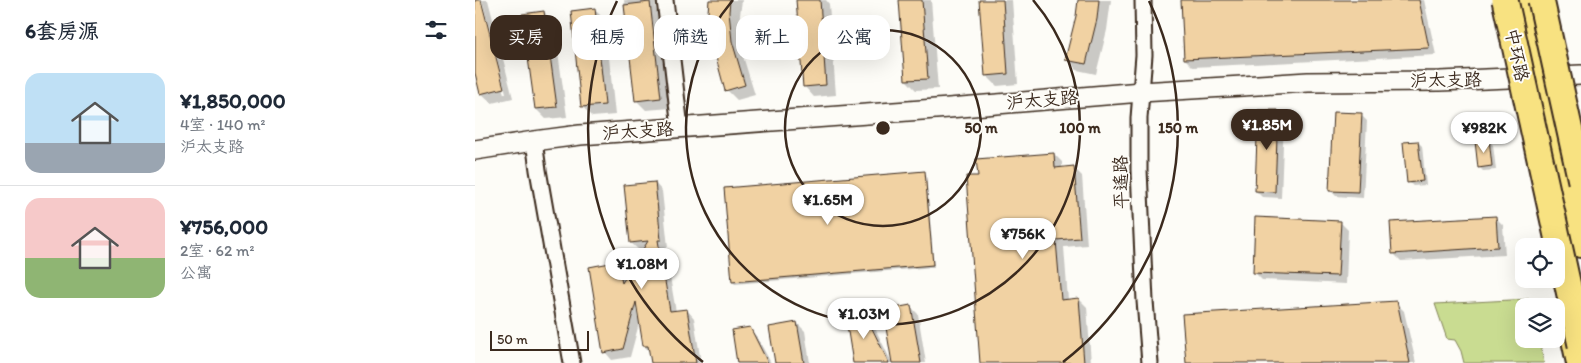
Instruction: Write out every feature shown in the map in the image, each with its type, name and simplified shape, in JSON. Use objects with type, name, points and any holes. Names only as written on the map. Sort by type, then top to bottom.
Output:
[{"type":"highway","name":"中环路","points":[[1505,0],[1581,345]]},
{"type":"highway","name":"中环路","points":[[1541,0],[1581,181]]},
{"type":"main road","points":[[1498,0],[1547,77],[1581,302]]},
{"type":"main road","points":[[1512,0],[1581,148]]},
{"type":"main road","points":[[1525,0],[1547,77],[1581,245]]},
{"type":"main road","points":[[1548,0],[1547,77],[1553,238]]},
{"type":"main road","points":[[1562,288],[1579,363]]},
{"type":"street","points":[[665,0],[680,128]]},
{"type":"street","name":"平遥路","points":[[1143,0],[1144,55],[1139,118],[1140,206],[1145,310],[1150,363]]},
{"type":"street","name":"沪太支路","points":[[475,150],[534,141],[680,128],[1141,92],[1308,82],[1547,77]]},
{"type":"street","points":[[534,141],[537,170],[572,363]]},
{"type":"green space","points":[[1515,300],[1515,348],[1541,348],[1544,363],[1464,363],[1461,351],[1455,340],[1447,339],[1435,304]]},
{"type":"building","points":[[475,0],[481,0],[490,34],[490,60],[497,60],[504,88],[480,94],[475,73]]},
{"type":"building","points":[[709,0],[730,0],[729,12],[732,41],[736,60],[738,60],[745,85],[725,91],[717,60],[726,60],[726,15],[708,15]]},
{"type":"building","points":[[796,0],[820,0],[821,15],[818,15],[818,60],[824,60],[826,85],[803,87],[801,60],[808,60],[808,15],[797,15]]},
{"type":"building","points":[[899,0],[922,0],[928,79],[905,80]]},
{"type":"building","points":[[979,0],[1003,0],[1008,74],[985,76]]},
{"type":"building","points":[[1078,0],[1099,0],[1097,19],[1086,64],[1065,60]]},
{"type":"building","points":[[1181,0],[1419,0],[1429,48],[1184,59]]},
{"type":"building","points":[[650,2],[654,37],[654,60],[657,60],[661,98],[635,101],[630,60],[644,60],[644,15],[625,15],[624,5]]},
{"type":"building","points":[[595,8],[596,15],[572,15],[572,21],[571,11]]},
{"type":"building","points":[[544,11],[545,15],[522,15]]},
{"type":"building","points":[[528,60],[551,60],[557,107],[535,109]]},
{"type":"building","points":[[576,60],[600,60],[605,105],[581,107]]},
{"type":"building","points":[[1258,110],[1278,110],[1275,192],[1255,191]]},
{"type":"building","points":[[1333,112],[1362,113],[1358,192],[1329,191]]},
{"type":"building","points":[[1489,139],[1492,166],[1478,168],[1475,141]]},
{"type":"building","points":[[1418,141],[1423,181],[1407,183],[1403,142]]},
{"type":"building","points":[[1054,153],[1055,168],[1074,166],[1080,238],[1056,240],[1061,300],[1079,298],[1084,363],[980,363],[966,176],[978,176],[976,159]]},
{"type":"building","points":[[925,171],[933,265],[732,282],[724,188]]},
{"type":"building","points":[[655,182],[661,240],[658,240],[670,311],[687,309],[696,363],[651,363],[648,346],[643,346],[636,302],[623,349],[603,353],[589,267],[610,263],[618,265],[622,283],[648,241],[630,243],[624,185]]},
{"type":"building","points":[[1496,216],[1498,247],[1392,254],[1390,222]]},
{"type":"building","points":[[1255,217],[1341,221],[1338,276],[1253,273]]},
{"type":"building","points":[[1397,301],[1410,363],[1186,363],[1182,314]]},
{"type":"building","points":[[911,305],[921,363],[892,363],[883,310]]},
{"type":"building","points":[[863,310],[889,363],[853,363],[845,313]]},
{"type":"building","points":[[797,322],[804,363],[775,363],[769,327]]},
{"type":"building","points":[[750,327],[768,363],[737,363],[732,330]]}]
